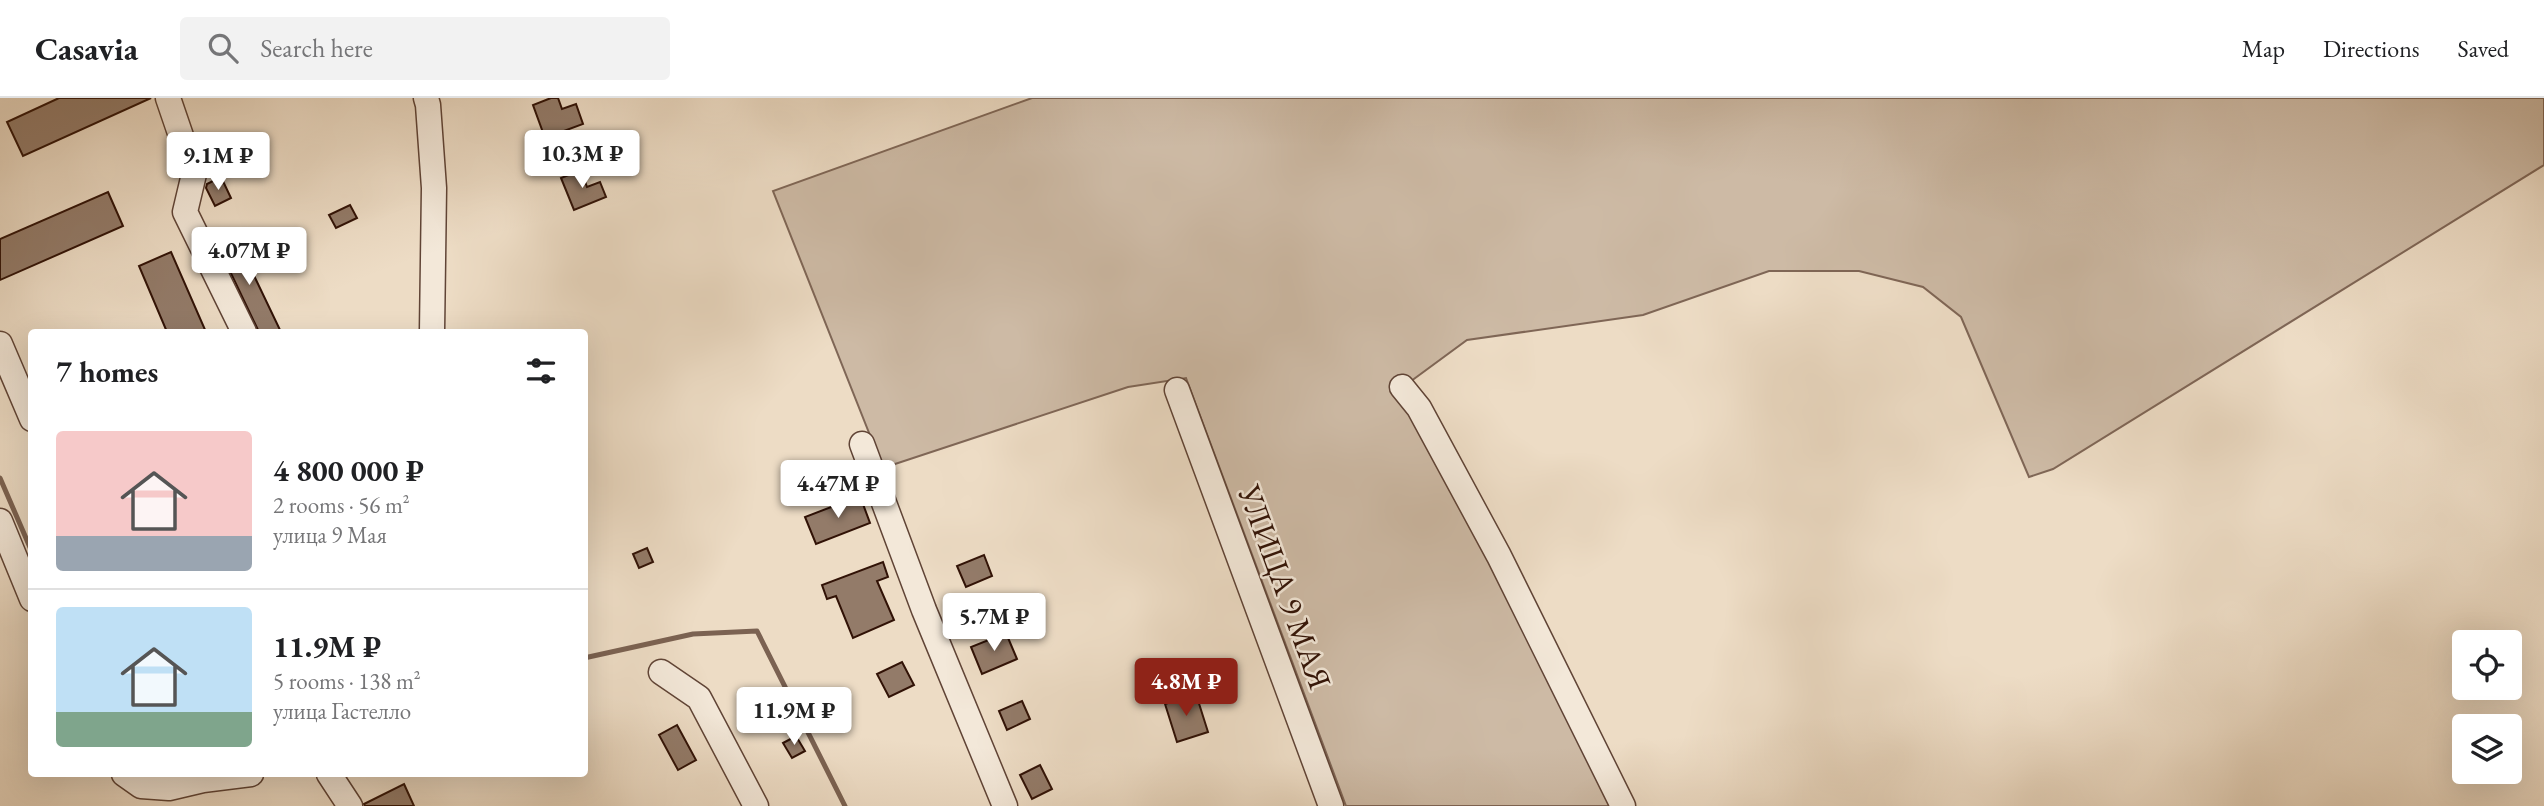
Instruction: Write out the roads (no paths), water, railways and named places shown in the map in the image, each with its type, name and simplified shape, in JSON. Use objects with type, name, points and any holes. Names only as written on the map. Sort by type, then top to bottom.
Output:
[{"type":"street","points":[[167,98],[194,174],[185,212],[243,329]]},
{"type":"street","points":[[426,98],[434,188],[432,329]]},
{"type":"street","points":[[0,344],[28,410]]},
{"type":"street","points":[[1402,387],[1419,408],[1499,555],[1623,806]]},
{"type":"street","name":"УЛИЦА 9 МАЯ","points":[[1177,390],[1331,806]]},
{"type":"street","points":[[862,444],[1004,806]]},
{"type":"street","points":[[0,521],[28,589]]},
{"type":"street","points":[[661,672],[699,698],[755,806]]},
{"type":"street","points":[[128,777],[141,786],[169,788],[227,777]]},
{"type":"street","points":[[331,777],[350,806]]},
{"type":"waterway","points":[[0,478],[28,543]]},
{"type":"waterway","points":[[588,657],[693,634],[757,631],[845,806]]}]
